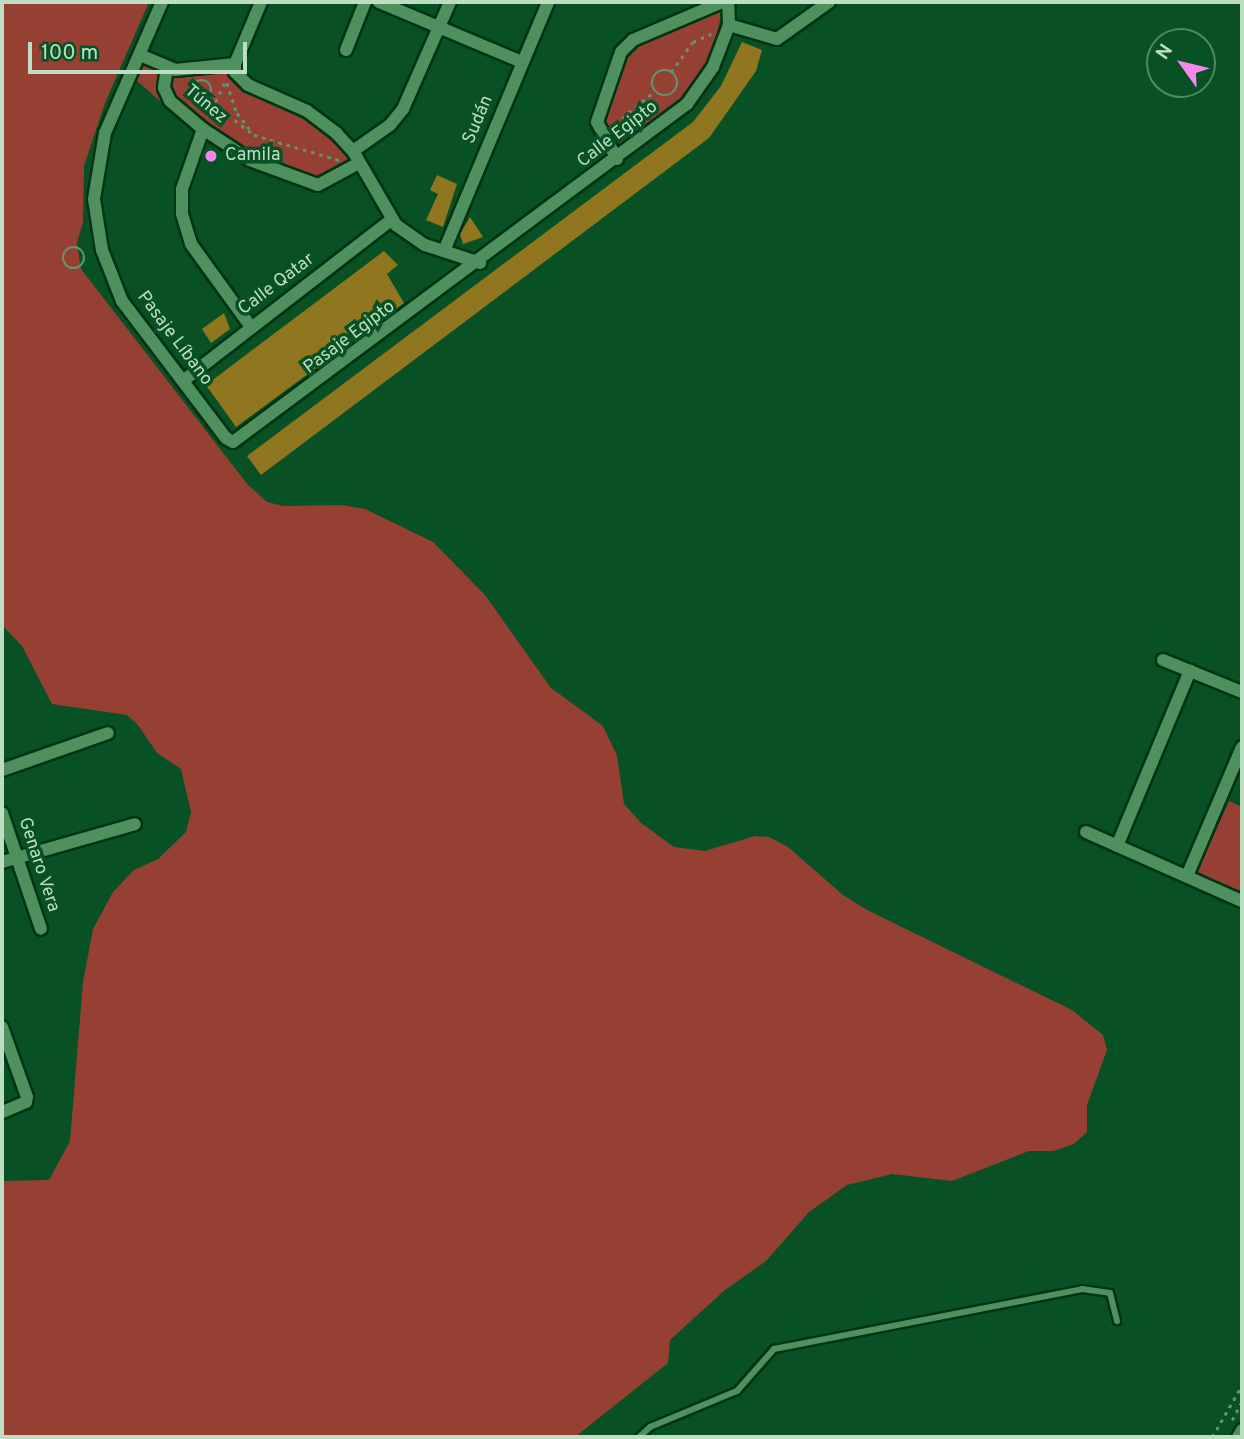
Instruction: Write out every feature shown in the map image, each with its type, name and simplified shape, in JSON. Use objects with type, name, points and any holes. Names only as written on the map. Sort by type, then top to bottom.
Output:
[{"type":"street","name":"Pasaje Líbano","points":[[162,2],[105,133],[94,199],[102,250],[122,301],[226,439],[241,440]]},
{"type":"street","points":[[261,2],[232,72],[248,85],[307,111],[356,157],[392,219],[425,244],[480,263]]},
{"type":"street","points":[[346,50],[365,2]]},
{"type":"street","points":[[379,2],[522,62]]},
{"type":"street","name":"Túnez","points":[[167,68],[164,88],[170,101],[202,129],[250,160],[318,185],[356,157],[403,109],[450,2]]},
{"type":"street","name":"Sudán","points":[[444,251],[548,2]]},
{"type":"street","points":[[617,159],[597,122],[621,52],[633,40],[722,2]]},
{"type":"street","name":"Calle Egipto","points":[[480,263],[687,104],[713,67],[729,25],[728,2]]},
{"type":"street","points":[[729,25],[777,39],[829,2]]},
{"type":"street","name":"Túnez","points":[[140,55],[167,68],[232,72]]},
{"type":"street","points":[[202,129],[182,188],[182,214],[191,244],[251,327]]},
{"type":"street","name":"Calle Qatar","points":[[184,380],[392,219]]},
{"type":"street","name":"Pasaje Egipto","points":[[241,440],[480,263]]},
{"type":"street","points":[[1163,660],[1242,692]]},
{"type":"street","points":[[1117,846],[1190,670]]},
{"type":"street","points":[[2,770],[108,733]]},
{"type":"street","points":[[1187,877],[1242,747]]},
{"type":"street","name":"Genaro Vera","points":[[2,813],[41,929]]},
{"type":"street","points":[[2,862],[135,824]]},
{"type":"street","points":[[1086,832],[1242,901]]},
{"type":"street","points":[[2,1027],[27,1097],[26,1102],[2,1112]]},
{"type":"street","points":[[1238,1437],[1242,1430]]},
{"type":"lane","points":[[639,1437],[650,1427],[737,1391],[774,1349],[1082,1289],[1110,1293],[1117,1321]]},
{"type":"path","points":[[655,91],[652,80],[656,73],[671,72],[694,43],[729,25]]},
{"type":"path","points":[[202,129],[232,72]]},
{"type":"path","points":[[232,72],[233,106],[254,135]]},
{"type":"path","points":[[655,91],[667,95],[674,91],[677,78],[671,72]]},
{"type":"path","points":[[208,99],[212,90],[208,82],[193,84],[194,97],[208,99],[254,135],[335,159]]},
{"type":"path","points":[[622,142],[622,118],[655,91]]},
{"type":"path","points":[[77,248],[84,254],[83,264],[70,268],[64,262],[65,253],[77,248]]},
{"type":"path","points":[[1212,1437],[1242,1385]]},
{"type":"shaded area","points":[[2,2],[149,2],[105,103],[84,166],[83,222],[77,243],[81,269],[248,485],[267,502],[283,506],[342,505],[365,509],[433,542],[485,595],[551,688],[603,726],[617,756],[624,804],[641,823],[674,847],[705,851],[755,836],[769,837],[788,847],[843,895],[867,910],[1072,1010],[1103,1035],[1107,1050],[1087,1105],[1087,1132],[1074,1144],[1053,1151],[1029,1151],[952,1181],[892,1174],[847,1185],[809,1212],[766,1261],[725,1290],[670,1340],[668,1363],[575,1437],[2,1437],[2,1181],[49,1180],[70,1141],[83,982],[93,929],[113,892],[134,870],[158,859],[186,832],[191,812],[181,769],[157,753],[138,725],[127,715],[52,704],[22,646],[2,625]]},
{"type":"shaded area","points":[[723,8],[712,54],[695,83],[678,103],[621,147],[614,142],[600,121],[630,48]]},
{"type":"shaded area","points":[[148,64],[157,68],[161,94],[179,118],[135,79],[140,66]]},
{"type":"shaded area","points":[[224,71],[246,90],[322,129],[349,155],[345,168],[324,180],[307,178],[264,160],[226,139],[168,89],[175,73]]},
{"type":"shaded area","points":[[1229,801],[1242,807],[1242,889],[1235,892],[1196,874]]},
{"type":"building","points":[[742,42],[762,50],[756,71],[709,138],[261,475],[247,456],[693,122],[721,86]]},
{"type":"building","points":[[437,175],[457,184],[443,227],[426,220],[438,194],[430,190]]},
{"type":"building","points":[[470,217],[483,237],[463,244],[460,234]]},
{"type":"building","points":[[384,251],[398,265],[387,274],[404,303],[236,427],[206,385]]},
{"type":"building","points":[[224,313],[230,329],[211,343],[202,329]]},
{"type":"place","name":"Camila","points":[[211,156]]}]
